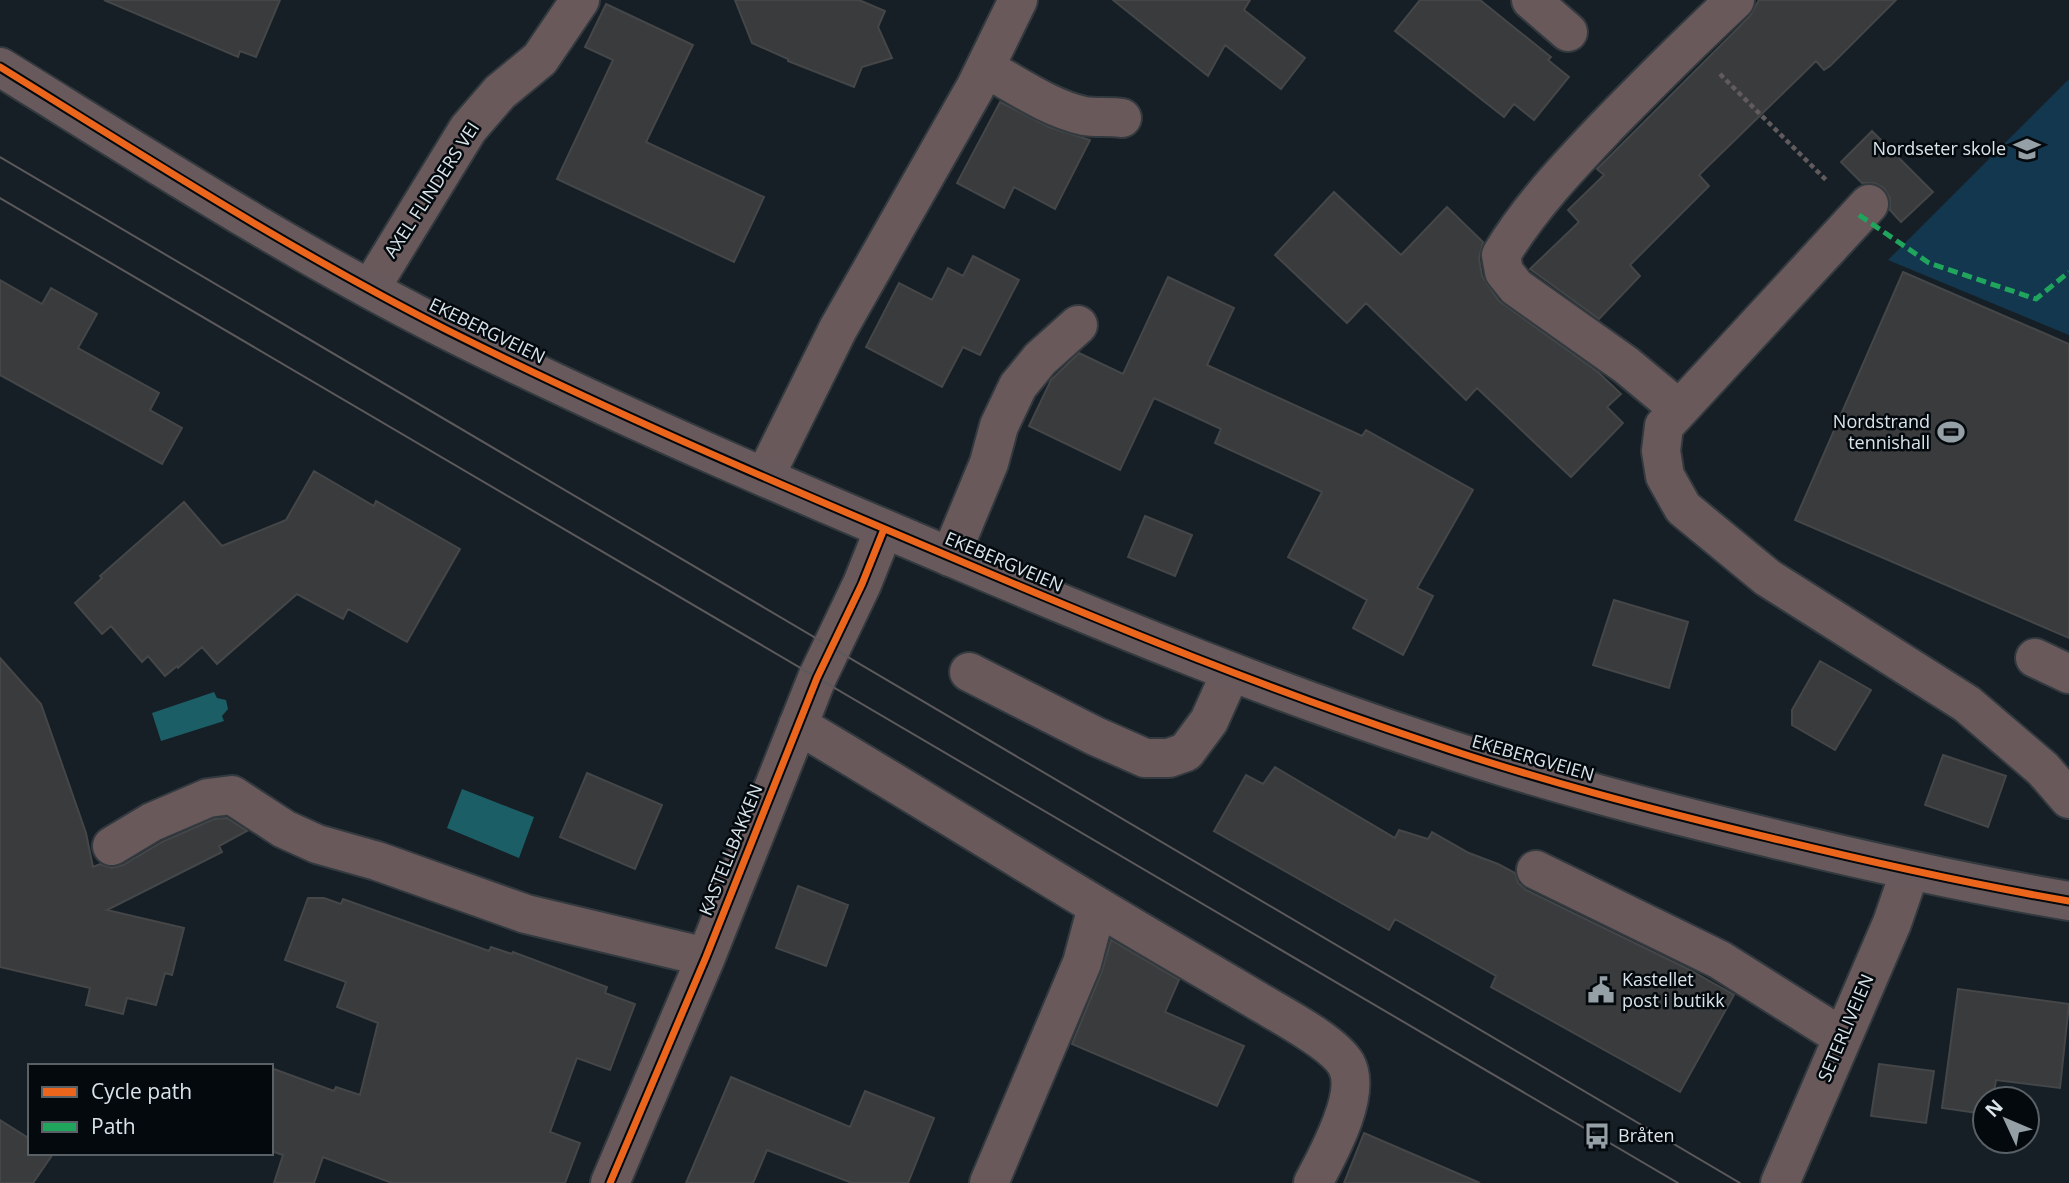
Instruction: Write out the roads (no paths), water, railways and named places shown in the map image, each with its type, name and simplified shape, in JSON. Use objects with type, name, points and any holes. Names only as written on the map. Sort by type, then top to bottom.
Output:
[{"type":"main road","name":"EKEBERGVEIEN","points":[[0,67],[201,191],[370,289],[531,371],[884,529],[1231,671],[1362,720],[1534,776],[1689,818],[1910,871],[2069,901]]},
{"type":"street","name":"AXEL FLINDERS VEI","points":[[370,289],[468,128],[500,92],[540,59],[580,0]]},
{"type":"street","points":[[765,476],[838,328],[975,88],[1018,0]]},
{"type":"street","points":[[1531,0],[1568,32]]},
{"type":"street","points":[[1679,410],[1626,365],[1516,287],[1504,272],[1502,255],[1541,200],[1586,148],[1735,0]]},
{"type":"street","points":[[985,68],[1050,105],[1087,116],[1122,118]]},
{"type":"street","points":[[1864,210],[1664,426],[1661,451],[1665,476],[1683,508],[1768,578],[1967,704],[2043,769],[2069,799]]},
{"type":"street","points":[[950,557],[989,463],[999,426],[1018,386],[1041,359],[1078,325]]},
{"type":"street","name":"KASTELLBAKKEN","points":[[610,1183],[706,957],[826,657],[862,584],[884,529]]},
{"type":"street","points":[[2035,658],[2069,674]]},
{"type":"street","points":[[969,673],[1145,758],[1169,758],[1186,752],[1209,721],[1231,671]]},
{"type":"street","points":[[798,725],[959,820],[1097,907],[1293,1022],[1330,1047],[1346,1064],[1351,1078],[1349,1095],[1333,1144],[1313,1183]]},
{"type":"street","points":[[112,846],[152,822],[208,798],[232,795],[284,829],[317,844],[377,860],[526,914],[706,957]]},
{"type":"street","points":[[1536,870],[1720,960],[1842,1037]]},
{"type":"street","name":"SETERLIVEIEN","points":[[1780,1183],[1892,923],[1910,871]]},
{"type":"street","points":[[989,1183],[1082,963],[1097,907]]},
{"type":"tram line","points":[[0,157],[1740,1183]]},
{"type":"tram line","points":[[0,198],[1678,1183]]},
{"type":"place","name":"Nordseter skole","points":[[2027,149]]},
{"type":"place","name":"Nordstrand tennishall","points":[[1951,432]]},
{"type":"place","name":"Kastellet post i butikk","points":[[1601,990]]},
{"type":"place","name":"Bråten","points":[[1597,1136]]}]
